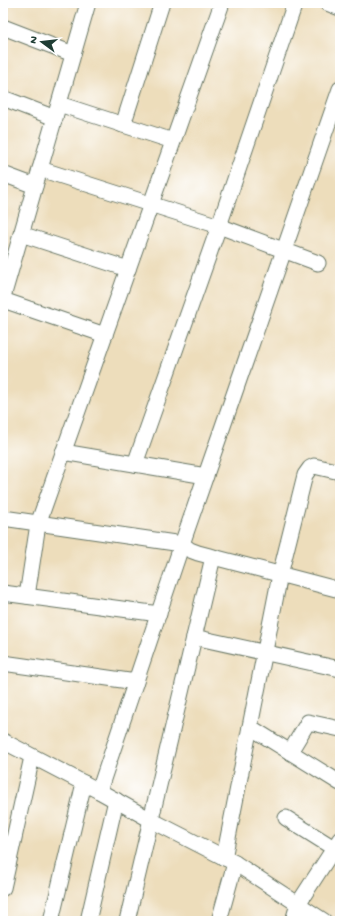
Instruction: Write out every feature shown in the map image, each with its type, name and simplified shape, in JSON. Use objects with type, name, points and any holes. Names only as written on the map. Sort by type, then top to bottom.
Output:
[{"type":"street","points":[[3,297],[9,250],[21,234],[88,3]]},
{"type":"street","points":[[123,125],[162,3]]},
{"type":"street","points":[[27,596],[38,524],[222,3]]},
{"type":"street","points":[[135,464],[219,226],[295,3]]},
{"type":"street","points":[[327,3],[340,8]]},
{"type":"street","points":[[3,26],[73,54]]},
{"type":"street","points":[[100,790],[182,544],[340,89]]},
{"type":"street","points":[[3,98],[123,125],[173,140]]},
{"type":"street","points":[[40,169],[219,226],[318,263]]},
{"type":"street","points":[[3,174],[35,186]]},
{"type":"street","points":[[21,234],[128,269]]},
{"type":"street","points":[[3,300],[105,335]]},
{"type":"street","points":[[63,452],[206,476]]},
{"type":"street","points":[[219,921],[250,727],[280,575],[305,475],[310,468],[314,466],[340,472]]},
{"type":"street","points":[[3,518],[182,544],[190,550],[213,557],[340,590]]},
{"type":"street","points":[[127,921],[213,557]]},
{"type":"street","points":[[3,593],[159,614]]},
{"type":"street","points":[[194,637],[340,669]]},
{"type":"street","points":[[3,663],[136,682]]},
{"type":"street","points":[[290,752],[308,722],[340,728]]},
{"type":"street","points":[[250,727],[340,783]]},
{"type":"street","points":[[3,741],[32,757],[100,790],[152,820],[229,861],[324,921]]},
{"type":"street","points":[[3,888],[6,862],[32,757]]},
{"type":"street","points":[[51,921],[84,783]]},
{"type":"street","points":[[88,921],[116,800]]},
{"type":"street","points":[[286,818],[338,847],[298,904],[293,921]]}]
